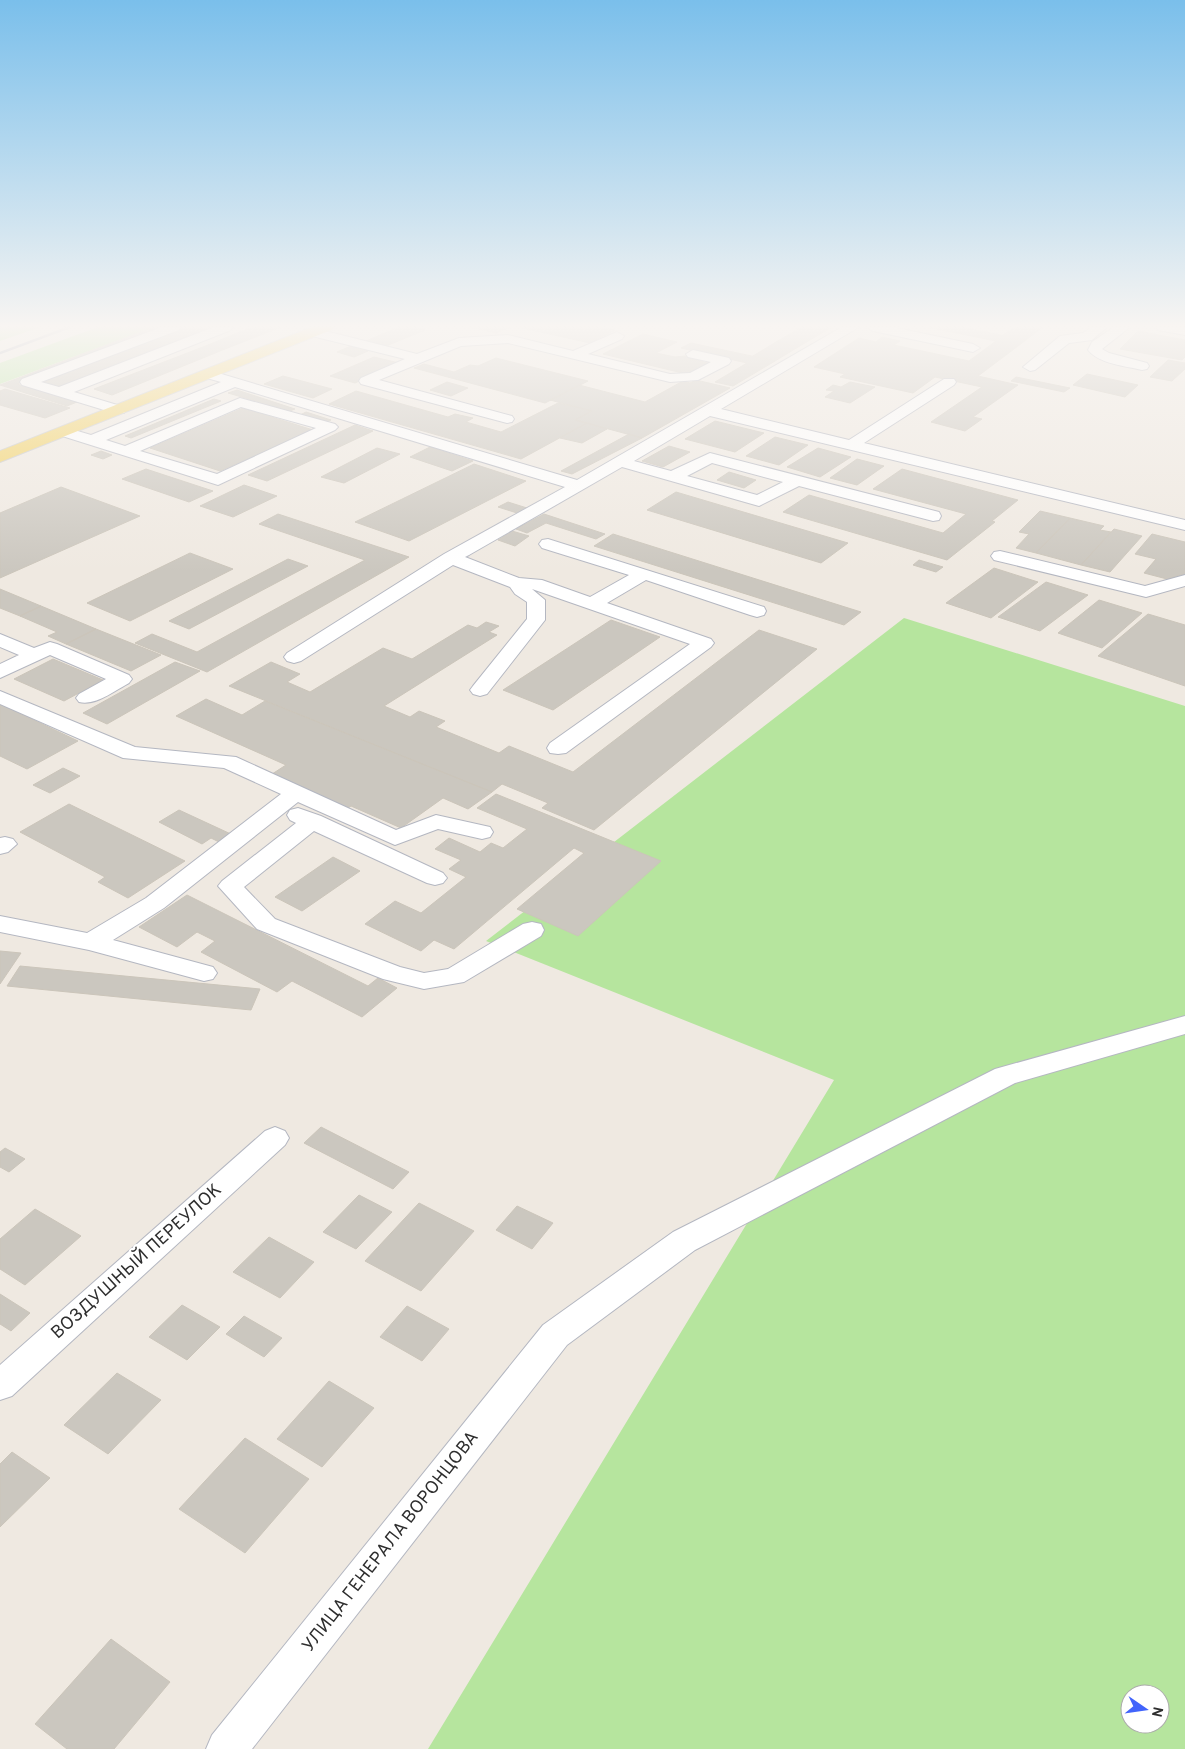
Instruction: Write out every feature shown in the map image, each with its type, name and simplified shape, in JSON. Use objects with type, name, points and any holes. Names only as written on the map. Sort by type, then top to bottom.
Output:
[{"type":"main road","points":[[0,457],[123,409]]},
{"type":"street","points":[[115,409],[120,410]]},
{"type":"street","points":[[93,440],[169,409]]},
{"type":"street","points":[[126,451],[225,409]]},
{"type":"street","points":[[64,432],[218,480],[330,427],[264,409]]},
{"type":"street","points":[[322,409],[579,486]]},
{"type":"street","points":[[468,409],[507,419]]},
{"type":"street","points":[[294,657],[450,558],[713,409]]},
{"type":"street","points":[[851,445],[908,409]]},
{"type":"street","points":[[709,411],[1185,525]]},
{"type":"street","points":[[673,476],[710,458],[934,516]]},
{"type":"street","points":[[621,462],[759,501],[799,480]]},
{"type":"street","points":[[548,544],[757,611]]},
{"type":"street","points":[[1000,556],[1146,592],[1185,580]]},
{"type":"street","points":[[450,558],[517,583],[536,584],[704,643],[558,748]]},
{"type":"street","points":[[592,604],[644,574]]},
{"type":"street","points":[[480,690],[536,620],[536,600],[521,590],[517,583]]},
{"type":"street","points":[[0,640],[34,655]]},
{"type":"street","points":[[0,672],[50,648],[122,679],[86,698]]},
{"type":"street","points":[[0,697],[131,753],[228,762],[287,799],[313,821],[435,878]]},
{"type":"street","points":[[287,799],[395,838],[436,822],[482,832]]},
{"type":"street","points":[[91,942],[155,903],[287,799]]},
{"type":"street","points":[[313,821],[230,886],[266,924],[392,973],[424,981],[455,976],[532,930]]},
{"type":"street","points":[[0,924],[91,942],[204,973]]},
{"type":"street","name":"УЛИЦА ГЕНЕРАЛА ВОРОНЦОВА","points":[[226,1749],[555,1335],[684,1241],[1005,1076],[1185,1025]]},
{"type":"street","name":"ВОЗДУШНЫЙ ПЕРЕУЛОК","points":[[0,1386],[275,1138]]},
{"type":"green space","points":[[904,618],[1185,706],[1185,1749],[428,1749],[834,1080],[486,941]]},
{"type":"building","points":[[13,409],[68,409],[45,418]]},
{"type":"building","points":[[191,409],[202,409],[131,438],[125,436]]},
{"type":"building","points":[[242,409],[313,430],[220,471],[150,448]]},
{"type":"building","points":[[282,409],[295,409],[290,411]]},
{"type":"building","points":[[345,409],[418,409],[448,417],[455,414],[473,418],[466,422],[501,432],[547,409],[582,409],[592,411],[575,420],[587,423],[521,459]]},
{"type":"building","points":[[583,409],[694,409],[642,438],[575,420],[592,411]]},
{"type":"building","points":[[950,409],[985,409],[973,417],[982,419],[965,431],[931,422]]},
{"type":"building","points":[[306,412],[331,420],[324,423],[298,416]]},
{"type":"building","points":[[715,421],[764,433],[735,452],[685,439]]},
{"type":"building","points":[[587,423],[607,429],[582,443],[560,438]]},
{"type":"building","points":[[355,425],[373,431],[267,481],[248,475]]},
{"type":"building","points":[[629,434],[642,438],[572,474],[561,471]]},
{"type":"building","points":[[775,437],[808,445],[779,465],[746,456]]},
{"type":"building","points":[[669,446],[690,452],[663,467],[642,461]]},
{"type":"building","points":[[430,447],[473,461],[452,471],[410,457]]},
{"type":"building","points":[[377,448],[400,454],[344,483],[321,477]]},
{"type":"building","points":[[818,448],[851,457],[820,477],[787,467]]},
{"type":"building","points":[[101,451],[112,455],[103,459],[91,455]]},
{"type":"building","points":[[857,459],[884,466],[857,485],[830,478]]},
{"type":"building","points":[[474,464],[526,481],[409,541],[355,522]]},
{"type":"building","points":[[146,469],[213,491],[189,502],[122,479]]},
{"type":"building","points":[[902,469],[1018,500],[992,521],[995,522],[947,560],[783,512],[809,495],[943,533],[966,514],[873,489]]},
{"type":"building","points":[[729,472],[756,480],[744,488],[717,480]]},
{"type":"building","points":[[244,485],[277,496],[233,517],[200,506]]},
{"type":"building","points":[[61,487],[140,516],[0,578],[0,513]]},
{"type":"building","points":[[676,492],[848,543],[821,563],[647,510]]},
{"type":"building","points":[[508,502],[527,508],[517,513],[498,507]]},
{"type":"building","points":[[1040,511],[1070,518],[1036,553],[1016,548],[1029,534],[1019,532]]},
{"type":"building","points":[[278,514],[409,557],[207,672],[135,643],[152,634],[197,652],[365,560],[259,524]]},
{"type":"building","points":[[544,514],[605,534],[596,539],[546,523],[527,533],[516,529]]},
{"type":"building","points":[[1070,518],[1104,526],[1100,530],[1111,532],[1081,565],[1036,553]]},
{"type":"building","points":[[1114,529],[1142,536],[1110,572],[1081,565]]},
{"type":"building","points":[[512,531],[529,536],[515,546],[498,540]]},
{"type":"building","points":[[613,534],[861,612],[844,625],[594,546]]},
{"type":"building","points":[[1152,534],[1185,542],[1185,574],[1167,579],[1144,573],[1156,559],[1135,554]]},
{"type":"building","points":[[190,553],[233,569],[130,621],[87,603]]},
{"type":"building","points":[[288,559],[308,566],[189,629],[169,621]]},
{"type":"building","points":[[919,560],[943,567],[936,572],[913,565]]},
{"type":"building","points":[[994,568],[1038,582],[991,618],[946,603]]},
{"type":"building","points":[[1046,582],[1088,595],[1040,631],[998,617]]},
{"type":"building","points":[[0,589],[41,606],[20,616],[0,608]]},
{"type":"building","points":[[1099,600],[1142,613],[1102,648],[1058,633]]},
{"type":"building","points":[[41,606],[96,629],[66,644],[48,636],[57,632],[20,616]]},
{"type":"building","points":[[1148,614],[1185,625],[1185,686],[1098,656]]},
{"type":"building","points":[[611,620],[660,637],[553,710],[503,690]]},
{"type":"building","points":[[486,622],[499,626],[489,632],[497,635],[384,706],[410,717],[419,711],[445,721],[436,727],[499,753],[509,746],[573,772],[759,630],[817,649],[594,830],[542,808],[548,803],[502,784],[492,792],[229,686],[271,662],[300,674],[287,682],[310,692],[383,648],[412,659],[468,625],[477,628]]},
{"type":"building","points":[[96,629],[161,655],[131,671],[66,644]]},
{"type":"building","points":[[53,659],[103,680],[64,701],[14,679]]},
{"type":"building","points":[[175,662],[200,671],[107,724],[83,713]]},
{"type":"building","points":[[206,699],[242,715],[265,701],[492,792],[468,809],[443,798],[401,828],[351,806],[345,810],[269,776],[286,765],[176,716]]},
{"type":"building","points":[[0,704],[78,741],[27,769],[0,756]]},
{"type":"building","points":[[63,768],[80,776],[50,793],[33,785]]},
{"type":"building","points":[[496,794],[661,861],[578,936],[517,909],[584,853],[574,848],[454,949],[434,940],[421,951],[365,924],[395,901],[421,913],[466,877],[449,869],[461,860],[435,849],[449,838],[480,852],[491,843],[503,848],[527,829],[477,808]]},
{"type":"building","points":[[69,804],[185,861],[128,898],[98,882],[105,877],[20,832]]},
{"type":"building","points":[[179,810],[233,835],[221,843],[211,838],[202,844],[159,822]]},
{"type":"building","points":[[333,857],[360,871],[302,911],[275,897]]},
{"type":"building","points":[[187,895],[368,986],[378,978],[397,988],[362,1017],[292,981],[277,992],[201,952],[215,941],[197,932],[177,947],[139,927]]},
{"type":"building","points":[[0,951],[21,953],[0,984]]},
{"type":"building","points":[[20,966],[260,989],[251,1010],[7,986]]},
{"type":"building","points":[[321,1127],[409,1172],[393,1189],[304,1143]]},
{"type":"building","points":[[5,1148],[25,1159],[9,1172],[0,1167],[0,1152]]},
{"type":"building","points":[[359,1195],[392,1212],[356,1249],[323,1232]]},
{"type":"building","points":[[419,1203],[474,1231],[421,1291],[365,1261]]},
{"type":"building","points":[[517,1206],[553,1223],[532,1249],[496,1230]]},
{"type":"building","points":[[35,1209],[81,1236],[25,1285],[0,1269],[0,1239]]},
{"type":"building","points":[[269,1237],[314,1262],[280,1298],[233,1272]]},
{"type":"building","points":[[0,1294],[30,1313],[11,1331],[0,1324]]},
{"type":"building","points":[[182,1305],[220,1327],[187,1360],[149,1337]]},
{"type":"building","points":[[407,1306],[449,1329],[422,1361],[380,1337]]},
{"type":"building","points":[[244,1316],[282,1338],[264,1357],[226,1334]]},
{"type":"building","points":[[117,1373],[161,1400],[108,1454],[64,1425]]},
{"type":"building","points":[[329,1381],[374,1408],[322,1467],[277,1439]]},
{"type":"building","points":[[245,1438],[309,1479],[245,1553],[179,1509]]},
{"type":"building","points":[[12,1452],[50,1478],[0,1527],[0,1464]]},
{"type":"building","points":[[111,1639],[170,1682],[114,1749],[67,1749],[35,1724]]}]
